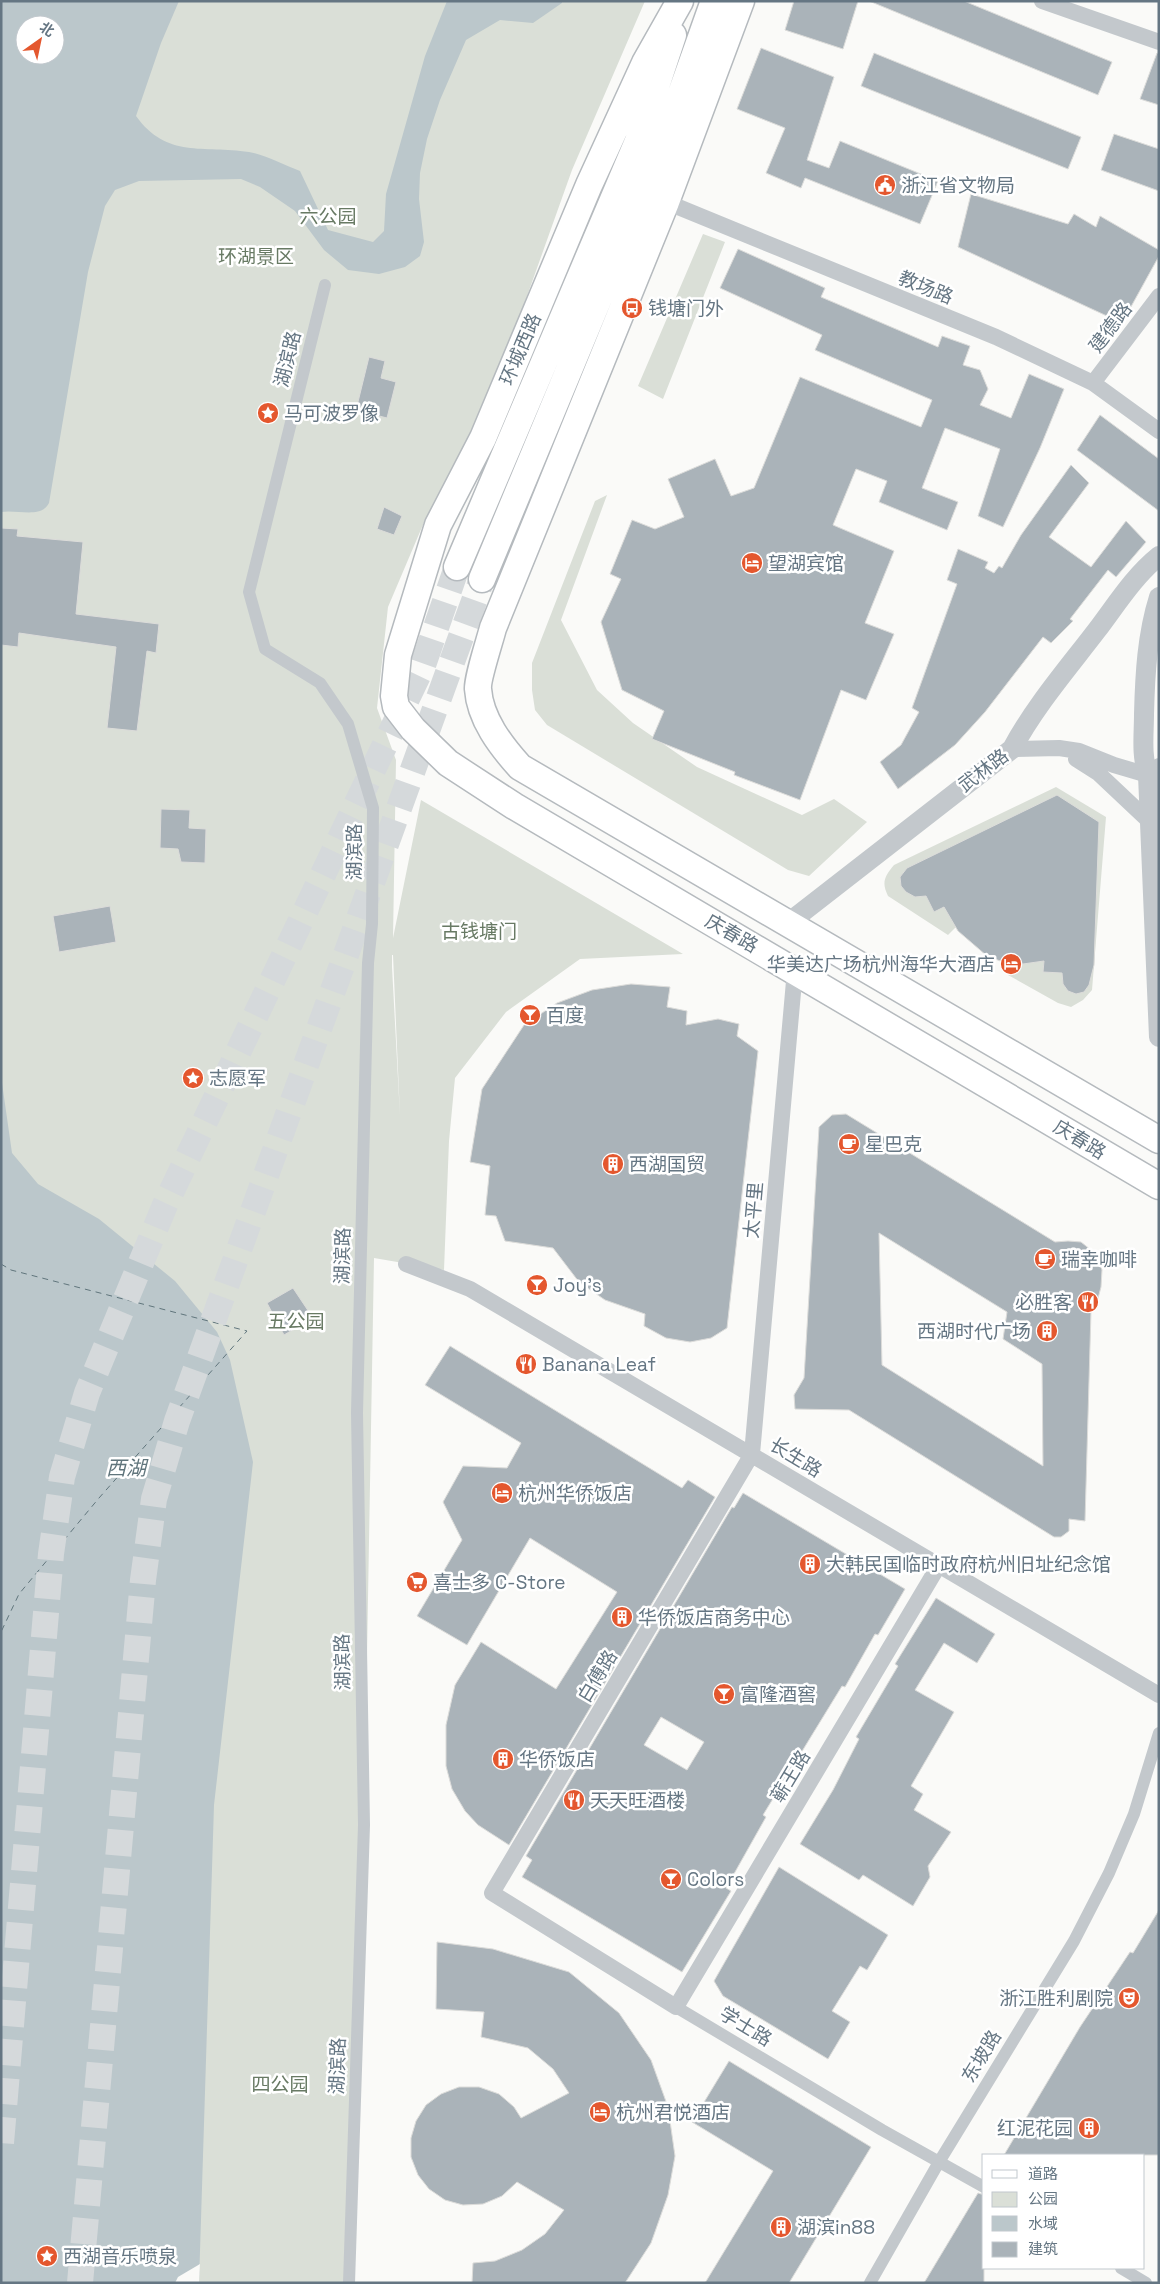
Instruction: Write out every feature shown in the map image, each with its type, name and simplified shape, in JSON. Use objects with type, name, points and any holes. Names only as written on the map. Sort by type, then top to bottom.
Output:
[{"type":"main road","name":"环城西路","points":[[396,708],[394,696],[398,655],[438,525],[483,438],[588,185],[645,63],[680,1]]},
{"type":"main road","name":"环城西路","points":[[457,567],[638,141],[684,1]]},
{"type":"main road","points":[[482,579],[663,144],[714,1]]},
{"type":"main road","points":[[666,202],[742,1]]},
{"type":"main road","name":"庆春路","points":[[666,202],[493,628],[478,688],[487,721],[498,742],[520,768],[1159,1140]]},
{"type":"main road","name":"庆春路","points":[[396,708],[413,729],[448,763],[514,806],[796,970],[1159,1186]]},
{"type":"street","points":[[1042,1],[1159,42]]},
{"type":"street","name":"教场路","points":[[666,202],[996,337],[1093,383],[1159,431]]},
{"type":"street","name":"湖滨路","points":[[325,285],[249,592],[265,649],[320,683],[348,724],[373,808],[372,924],[368,963],[357,1413],[364,1825],[350,2283]]},
{"type":"street","name":"建德路","points":[[1093,383],[1159,296]]},
{"type":"street","name":"武林路","points":[[787,924],[1012,749],[1026,724],[1144,568],[1159,556]]},
{"type":"street","points":[[1159,597],[1154,612],[1146,664],[1143,760],[1153,770],[1150,822],[1159,1036]]},
{"type":"street","points":[[1012,749],[1059,748],[1079,752],[1114,765],[1153,770]]},
{"type":"street","points":[[1059,748],[1098,773],[1150,822]]},
{"type":"street","name":"太平里","points":[[752,1454],[796,970]]},
{"type":"street","name":"长生路","points":[[406,1264],[470,1289],[1159,1695]]},
{"type":"street","name":"白傅路","points":[[492,1893],[752,1454]]},
{"type":"street","name":"蕲王路","points":[[676,2007],[939,1565]]},
{"type":"street","name":"东坡路","points":[[870,2283],[939,2162],[1078,1933],[1109,1873],[1134,1814],[1159,1733]]},
{"type":"street","name":"学士路","points":[[492,1893],[676,2007],[982,2186]]},
{"type":"street","points":[[1123,2269],[1146,2283]]},
{"type":"green space","name":"环湖景区","points":[[1,1],[645,1],[572,170],[486,411],[425,520],[388,607],[377,708],[396,760],[393,938],[421,800],[683,954],[580,959],[506,1012],[455,1078],[449,1141],[444,1270],[374,1258],[364,1825],[349,2283],[1,2283]],"holes":[[[393,955],[400,1116],[392,967]]]},
{"type":"green space","points":[[703,234],[725,242],[663,399],[638,386]]},
{"type":"green space","points":[[607,495],[561,620],[597,690],[633,723],[697,767],[802,815],[834,799],[867,822],[809,876],[788,870],[547,725],[535,710],[532,690],[532,663],[595,501]]},
{"type":"green space","points":[[1056,787],[1106,817],[1092,990],[1083,1000],[1071,1007],[1058,1003],[1008,975],[1021,953],[964,919],[948,935],[888,896],[884,883],[886,876],[894,865]]},
{"type":"water","points":[[1,1],[179,1],[161,43],[136,116],[148,130],[160,139],[173,144],[187,148],[255,153],[300,171],[328,230],[373,242],[384,231],[386,194],[425,56],[447,1],[562,1],[562,3],[533,23],[500,20],[466,40],[440,100],[427,139],[420,173],[419,199],[424,242],[420,256],[405,267],[379,274],[348,270],[324,250],[295,211],[260,187],[241,179],[139,181],[115,190],[105,206],[88,272],[49,503],[45,508],[35,512],[1,512]]},
{"type":"water","name":"西湖","points":[[1,1062],[2,1083],[12,1153],[38,1184],[99,1219],[175,1281],[217,1332],[230,1360],[253,1462],[214,1805],[199,2283],[1,2283]]},
{"type":"pier","points":[[200,2264],[199,2283],[175,2283],[178,2277]]},
{"type":"building","points":[[794,1],[858,1],[843,49],[785,30]]},
{"type":"building","points":[[869,1],[964,1],[1112,62],[1098,95]]},
{"type":"building","points":[[761,48],[834,77],[807,160],[829,168],[840,141],[938,181],[920,224],[805,178],[801,188],[766,173],[785,128],[737,109]]},
{"type":"building","points":[[874,53],[1081,137],[1068,169],[861,86]]},
{"type":"building","points":[[1157,53],[1159,54],[1159,105],[1140,99]]},
{"type":"building","points":[[1114,134],[1159,149],[1159,191],[1101,170]]},
{"type":"building","points":[[971,194],[1068,224],[1074,214],[1096,227],[1100,216],[1159,250],[1159,256],[1122,323],[958,247]]},
{"type":"building","name":"望湖宾馆","points":[[738,249],[825,288],[821,297],[938,347],[942,336],[970,346],[963,365],[980,370],[988,389],[980,405],[1011,418],[1029,374],[1064,389],[1040,448],[1003,527],[978,516],[1000,449],[945,428],[922,488],[958,502],[947,530],[879,502],[887,481],[856,469],[833,525],[894,551],[865,623],[894,634],[866,700],[841,690],[800,800],[734,775],[735,772],[652,739],[664,711],[622,690],[601,622],[621,579],[610,574],[632,520],[655,529],[684,517],[668,479],[715,459],[731,496],[754,488],[800,377],[921,427],[932,400],[815,350],[822,335],[720,288]]},
{"type":"building","points":[[369,357],[385,361],[381,378],[396,382],[387,418],[356,410]]},
{"type":"building","points":[[1100,415],[1159,459],[1159,511],[1077,450]]},
{"type":"building","points":[[1071,465],[1089,483],[1049,537],[1091,567],[1126,521],[1146,542],[1116,577],[1108,570],[1070,619],[1073,621],[1051,643],[1043,637],[985,712],[955,745],[898,789],[880,762],[901,745],[919,712],[912,708],[957,584],[947,580],[958,549],[988,562],[985,568],[994,573],[999,566],[1002,568],[1021,535]]},
{"type":"building","points":[[384,507],[402,516],[394,535],[377,529]]},
{"type":"building","points":[[1,528],[18,529],[17,536],[83,542],[76,614],[159,624],[156,653],[147,651],[137,731],[107,728],[116,647],[19,633],[18,647],[1,645]]},
{"type":"building","points":[[1057,795],[1099,822],[1094,965],[1089,985],[1084,992],[1076,994],[1068,991],[1063,984],[1062,973],[1043,972],[1044,961],[1023,964],[1003,962],[987,956],[958,931],[944,907],[934,912],[926,896],[915,897],[906,892],[901,886],[900,877],[907,868]]},
{"type":"building","points":[[161,809],[190,810],[189,828],[206,829],[205,863],[181,862],[178,849],[160,848]]},
{"type":"building","points":[[110,906],[116,942],[59,952],[53,916]]},
{"type":"building","name":"西湖国贸","points":[[631,984],[670,987],[667,1007],[687,1011],[686,1025],[718,1019],[739,1024],[737,1036],[758,1051],[727,1328],[711,1338],[690,1342],[666,1338],[644,1326],[645,1314],[605,1300],[579,1282],[553,1248],[505,1241],[496,1216],[485,1215],[490,1166],[470,1162],[482,1089],[524,1025],[557,1003],[592,990]]},
{"type":"building","name":"西湖时代广场","points":[[846,1114],[1055,1242],[1081,1242],[1096,1254],[1102,1270],[1101,1287],[1097,1302],[1091,1311],[1085,1521],[1069,1519],[1069,1531],[1061,1537],[1054,1537],[849,1410],[795,1409],[794,1395],[804,1378],[819,1127],[832,1115]],"holes":[[[879,1233],[1007,1312],[1003,1339],[1042,1364],[1043,1466],[882,1365]]]},
{"type":"building","points":[[293,1288],[313,1318],[284,1335],[267,1303]]},
{"type":"building","points":[[450,1346],[682,1488],[688,1480],[715,1497],[509,1845],[478,1825],[465,1811],[452,1789],[446,1766],[446,1725],[455,1685],[481,1642],[556,1689],[617,1592],[530,1538],[467,1645],[417,1616],[462,1540],[443,1502],[463,1466],[507,1468],[521,1443],[425,1385]]},
{"type":"building","points":[[743,1493],[905,1589],[878,1635],[875,1634],[845,1687],[842,1686],[763,1815],[766,1817],[726,1888],[731,1891],[682,1972],[522,1877],[532,1860],[526,1856],[732,1507],[734,1508]],"holes":[[[661,1717],[704,1742],[687,1770],[644,1745]]]},
{"type":"building","points":[[936,1598],[995,1634],[977,1663],[944,1643],[915,1690],[954,1712],[911,1786],[923,1794],[914,1810],[951,1832],[928,1866],[930,1877],[913,1906],[863,1875],[859,1880],[800,1844],[833,1790],[859,1739],[856,1737],[898,1666],[895,1664]]},
{"type":"building","points":[[779,1867],[888,1935],[867,1970],[860,1966],[832,2011],[850,2022],[828,2059],[723,1996],[714,1981]]},
{"type":"building","points":[[1159,1910],[1159,2155],[1005,2154],[1080,2027],[1130,1952],[1133,1953]]},
{"type":"building","name":"杭州君悦酒店","points":[[437,1942],[493,1949],[569,1972],[619,2013],[651,2060],[668,2107],[675,2156],[668,2195],[651,2243],[625,2283],[472,2283],[473,2263],[495,2261],[522,2250],[545,2234],[564,2210],[517,2182],[502,2196],[483,2204],[463,2205],[445,2200],[429,2189],[418,2175],[411,2157],[411,2138],[416,2121],[426,2105],[441,2094],[459,2087],[479,2087],[499,2094],[514,2107],[521,2118],[569,2093],[553,2069],[528,2048],[481,2037],[484,2012],[436,2009]]},
{"type":"building","name":"湖滨in88","points":[[729,2061],[871,2147],[789,2283],[705,2283],[773,2171],[692,2122]]},
{"type":"building","points":[[978,2193],[982,2194],[982,2269],[984,2269],[984,2283],[924,2283]]},
{"type":"ferry route","points":[[1,1264],[11,1270],[247,1331],[99,1498],[19,1594],[1,1632]]},
{"type":"tunnel","points":[[1,2143],[51,1554],[62,1477],[87,1393],[165,1205],[423,665],[457,567]]},
{"type":"tunnel","points":[[80,2283],[143,1580],[154,1499],[177,1421],[482,579]]},
{"type":"place","name":"浙江省文物局","points":[[885,185]]},
{"type":"place","name":"钱塘门外","points":[[632,308]]},
{"type":"place","name":"马可波罗像","points":[[268,413]]},
{"type":"place","name":"望湖宾馆","points":[[752,563]]},
{"type":"place","name":"华美达广场杭州海华大酒店","points":[[1011,964]]},
{"type":"place","name":"百度","points":[[530,1015]]},
{"type":"place","name":"志愿军","points":[[193,1078]]},
{"type":"place","name":"星巴克","points":[[849,1144]]},
{"type":"place","name":"西湖国贸","points":[[613,1164]]},
{"type":"place","name":"瑞幸咖啡","points":[[1045,1259]]},
{"type":"place","name":"Joy's","points":[[537,1285]]},
{"type":"place","name":"必胜客","points":[[1088,1302]]},
{"type":"place","name":"西湖时代广场","points":[[1047,1331]]},
{"type":"place","name":"Banana Leaf","points":[[526,1364]]},
{"type":"place","name":"杭州华侨饭店","points":[[502,1493]]},
{"type":"place","name":"大韩民国临时政府杭州旧址纪念馆","points":[[810,1564]]},
{"type":"place","name":"喜士多 C-Store","points":[[417,1582]]},
{"type":"place","name":"华侨饭店商务中心","points":[[622,1617]]},
{"type":"place","name":"富隆酒窖","points":[[724,1694]]},
{"type":"place","name":"华侨饭店","points":[[503,1759]]},
{"type":"place","name":"天天旺酒楼","points":[[574,1800]]},
{"type":"place","name":"Colors","points":[[671,1879]]},
{"type":"place","name":"浙江胜利剧院","points":[[1129,1998]]},
{"type":"place","name":"杭州君悦酒店","points":[[600,2112]]},
{"type":"place","name":"红泥花园","points":[[1089,2128]]},
{"type":"place","name":"湖滨in88","points":[[781,2227]]},
{"type":"place","name":"西湖音乐喷泉","points":[[47,2256]]},
{"type":"park label","name":"六公园","points":[[328,216]]},
{"type":"park label","name":"古钱塘门","points":[[479,931]]},
{"type":"park label","name":"五公园","points":[[296,1321]]},
{"type":"park label","name":"四公园","points":[[280,2084]]}]
